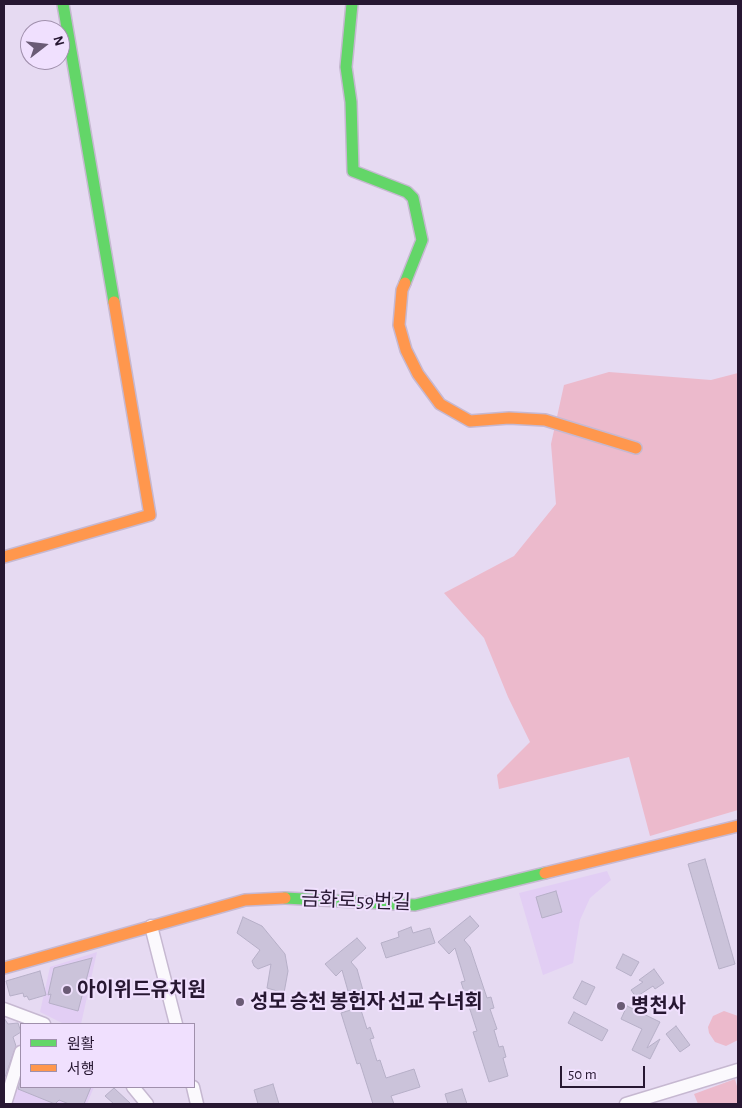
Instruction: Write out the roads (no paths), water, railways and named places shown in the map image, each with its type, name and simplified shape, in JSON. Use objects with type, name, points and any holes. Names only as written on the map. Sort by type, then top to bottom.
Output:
[{"type":"street","points":[[4,556],[150,515],[64,4]]},
{"type":"street","points":[[352,4],[346,67],[351,102],[353,171],[407,192],[413,198],[422,240],[402,290],[399,325],[406,350],[418,374],[440,404],[470,421],[509,418],[545,420],[636,448]]},
{"type":"street","name":"금화로59번길","points":[[4,968],[222,906],[274,897],[415,905],[738,826]]},
{"type":"street","points":[[151,926],[176,1023]]},
{"type":"street","points":[[4,1009],[30,1022]]},
{"type":"street","points":[[5,1104],[20,1055]]},
{"type":"street","points":[[626,1104],[738,1070]]},
{"type":"street","points":[[134,1088],[147,1104]]},
{"type":"street","points":[[192,1088],[197,1104]]},
{"type":"place","name":"아이위드유치원","points":[[67,990]]},
{"type":"place","name":"성모 승천 봉헌자 선교 수녀회","points":[[240,1002]]},
{"type":"place","name":"병천사","points":[[621,1006]]}]
